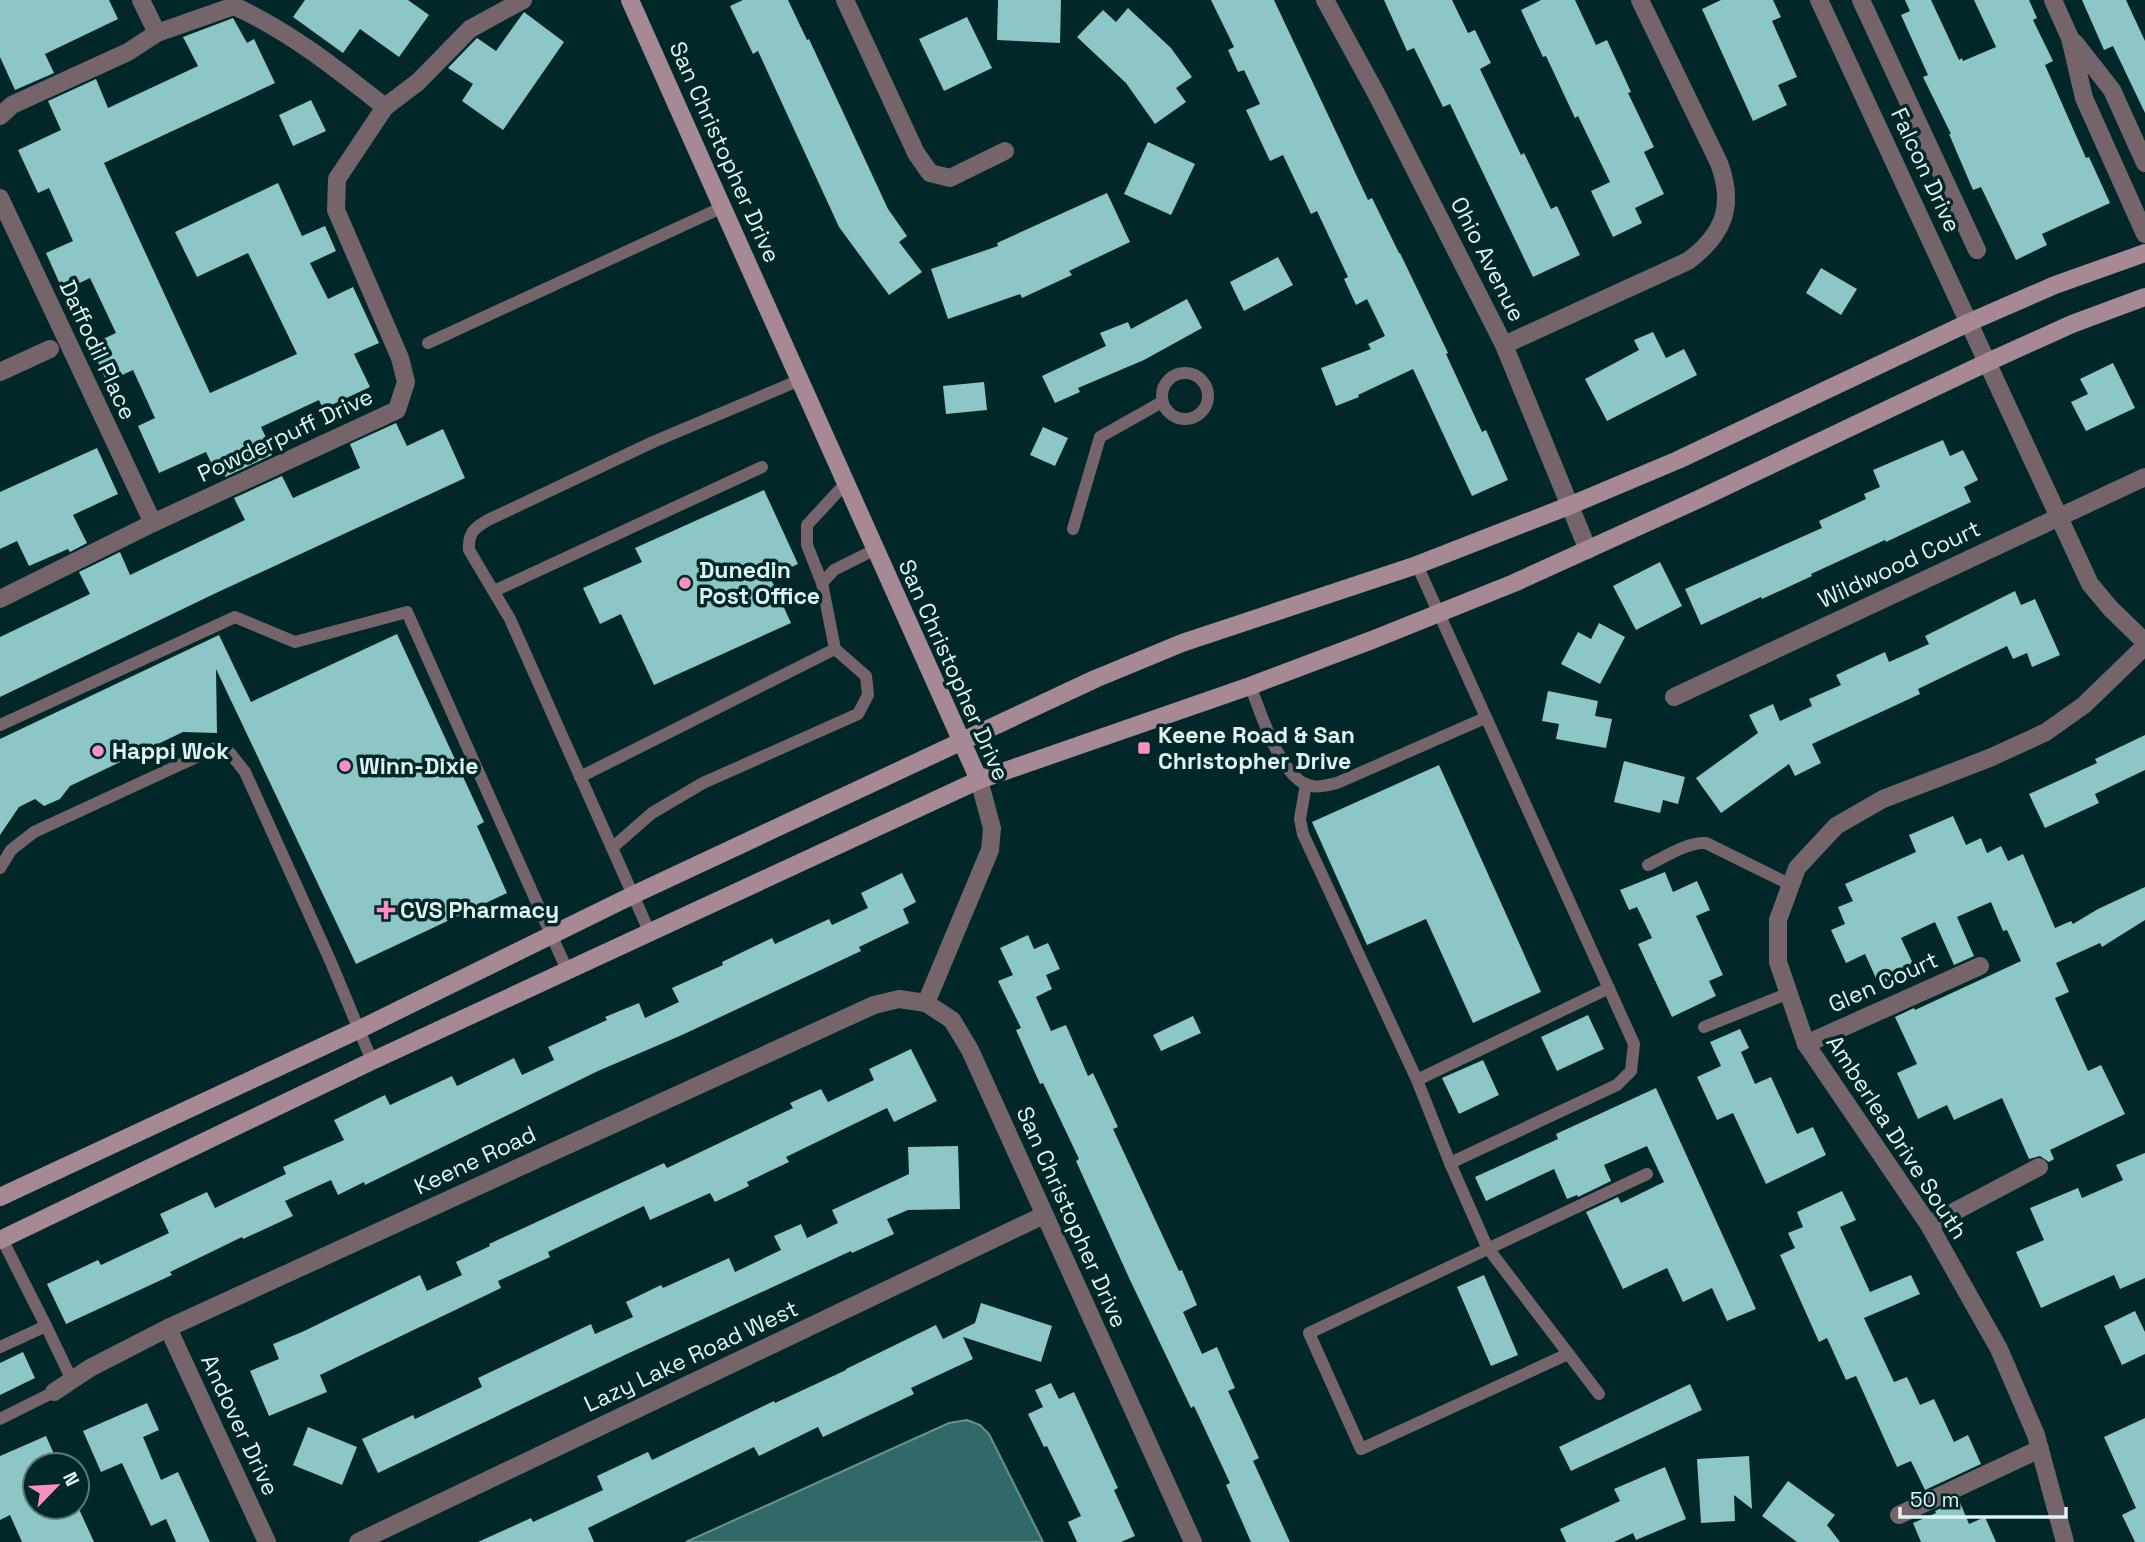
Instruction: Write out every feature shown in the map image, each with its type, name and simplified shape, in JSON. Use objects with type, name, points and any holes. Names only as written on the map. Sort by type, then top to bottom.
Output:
[{"type":"main road","name":"San Christopher Drive","points":[[630,0],[800,380],[844,485],[979,780]]},
{"type":"main road","points":[[0,1197],[358,1030],[633,895],[1095,679],[1182,643],[1417,565],[1570,505],[1678,460],[1970,322],[2056,285],[2145,253]]},
{"type":"main road","points":[[1,1240],[372,1061],[979,780],[1250,686],[1438,614],[1588,550],[2072,324],[2145,297]]},
{"type":"street","points":[[141,0],[157,33]]},
{"type":"street","name":"Powderpuff Drive","points":[[0,599],[153,523],[397,410],[406,382],[400,358],[336,210],[337,179],[385,107],[418,82],[470,29],[523,0]]},
{"type":"street","points":[[845,0],[916,153],[930,173],[950,178],[1005,151]]},
{"type":"street","name":"Ohio Avenue","points":[[1325,0],[1377,95],[1504,345],[1588,550]]},
{"type":"street","points":[[1504,345],[1688,261],[1705,248],[1720,224],[1728,196],[1726,180],[1640,0]]},
{"type":"street","name":"Falcon Drive","points":[[1819,0],[2091,584],[2145,644]]},
{"type":"street","points":[[1861,0],[1977,250]]},
{"type":"street","points":[[2053,0],[2070,38],[2084,98],[2145,234]]},
{"type":"street","points":[[0,116],[12,105],[128,52],[157,33],[234,6],[267,21],[385,107]]},
{"type":"street","points":[[2070,38],[2112,90],[2145,163]]},
{"type":"street","name":"Daffodil Place","points":[[0,198],[153,523]]},
{"type":"street","points":[[0,372],[50,349]]},
{"type":"street","name":"Wildwood Court","points":[[1674,697],[2145,477]]},
{"type":"street","name":"Amberlea Drive South","points":[[2065,1542],[2040,1449],[1999,1349],[1929,1225],[1806,1044],[1778,962],[1778,920],[1797,868],[1836,826],[1883,799],[1992,757],[2046,732],[2084,705],[2145,644]]},
{"type":"street","name":"San Christopher Drive","points":[[979,780],[992,828],[990,850],[926,1003],[953,1020],[970,1049],[1193,1542]]},
{"type":"street","name":"Glen Court","points":[[1806,1044],[1980,966]]},
{"type":"street","name":"Keene Road","points":[[54,1392],[90,1368],[168,1328],[874,1005],[899,999],[926,1003]]},
{"type":"street","points":[[1929,1225],[2039,1167]]},
{"type":"street","name":"Lazy Lake Road West","points":[[358,1542],[1044,1215]]},
{"type":"street","name":"Andover Drive","points":[[168,1328],[267,1542]]},
{"type":"street","points":[[1899,1515],[2040,1449]]},
{"type":"lane","points":[[428,344],[723,207]]},
{"type":"lane","points":[[649,932],[510,619],[469,550],[468,540],[471,532],[478,526],[653,442],[800,380]]},
{"type":"lane","points":[[1073,528],[1100,436],[1162,402]]},
{"type":"lane","points":[[494,592],[762,467]]},
{"type":"lane","points":[[612,848],[652,813],[703,783],[858,714],[869,695],[866,676],[835,649],[822,583],[807,545],[807,525],[844,485]]},
{"type":"lane","points":[[822,583],[834,570],[874,550]]},
{"type":"lane","points":[[1417,565],[1634,1044],[1631,1071],[1617,1085],[1450,1163]]},
{"type":"lane","points":[[0,725],[235,617],[295,642],[407,612],[567,970]]},
{"type":"lane","points":[[580,777],[835,649]]},
{"type":"lane","points":[[1250,686],[1284,763],[1293,776],[1306,784],[1320,787],[1337,783],[1485,718]]},
{"type":"lane","points":[[0,868],[11,850],[34,832],[216,748],[230,753],[245,772],[330,960],[372,1061]]},
{"type":"lane","points":[[1306,784],[1300,819],[1303,834],[1417,1080],[1487,1247],[1599,1394]]},
{"type":"lane","points":[[1648,865],[1689,846],[1706,843],[1791,885]]},
{"type":"lane","points":[[1417,1080],[1609,988]]},
{"type":"lane","points":[[1704,1027],[1789,993]]},
{"type":"lane","points":[[1568,1353],[1361,1449],[1309,1333],[1647,1174]]},
{"type":"lane","points":[[1,1240],[72,1380]]},
{"type":"lane","points":[[0,1348],[46,1326]]},
{"type":"lane","points":[[0,1419],[54,1392]]},
{"type":"water","points":[[967,1420],[980,1425],[989,1434],[1043,1542],[686,1542],[949,1423]]},
{"type":"building","points":[[0,0],[109,0],[118,19],[45,54],[54,73],[15,90],[0,57]]},
{"type":"building","points":[[305,0],[408,0],[429,15],[399,57],[360,29],[343,53],[293,17]]},
{"type":"building","points":[[743,0],[788,0],[807,40],[809,39],[888,209],[907,236],[899,242],[922,272],[889,295],[839,227],[758,51],[753,54],[730,6]]},
{"type":"building","points":[[998,0],[1061,0],[1060,43],[997,40]]},
{"type":"building","points":[[1211,0],[1274,0],[1368,200],[1372,198],[1400,253],[1482,432],[1486,430],[1508,480],[1472,496],[1413,369],[1336,406],[1321,368],[1371,349],[1368,344],[1385,336],[1367,299],[1356,305],[1344,279],[1348,277],[1317,211],[1311,214],[1283,155],[1270,161],[1246,110],[1260,104],[1244,70],[1238,72],[1228,50],[1234,47]]},
{"type":"building","points":[[1384,0],[1452,0],[1468,33],[1475,30],[1491,63],[1480,69],[1521,155],[1524,153],[1551,209],[1557,206],[1580,255],[1533,277],[1450,104],[1443,107],[1414,48],[1407,51]]},
{"type":"building","points":[[1541,0],[1575,0],[1596,45],[1607,40],[1654,147],[1644,152],[1664,194],[1635,208],[1642,223],[1613,237],[1591,191],[1610,182],[1521,10]]},
{"type":"building","points":[[1721,0],[1773,0],[1781,17],[1772,21],[1797,77],[1778,85],[1787,105],[1753,121],[1702,9]]},
{"type":"building","points":[[1905,0],[1931,0],[1959,60],[1962,58],[1963,61],[1996,47],[1974,0],[2029,0],[2037,18],[2033,20],[2053,61],[2045,65],[2086,158],[2089,157],[2110,203],[2042,234],[2047,245],[2016,260],[1981,187],[1973,190],[1951,134],[1923,77],[1928,75],[1901,15],[1910,11]]},
{"type":"building","points":[[2082,0],[2126,0],[2145,41],[2145,113],[2113,46],[2104,50]]},
{"type":"building","points":[[1128,8],[1171,48],[1192,77],[1176,88],[1186,102],[1155,124],[1126,83],[1077,37],[1103,10],[1116,22]]},
{"type":"building","points":[[524,12],[564,42],[503,130],[462,101],[473,84],[448,68],[477,38],[496,51]]},
{"type":"building","points":[[967,17],[992,68],[944,91],[919,39]]},
{"type":"building","points":[[233,18],[247,43],[254,39],[275,83],[104,163],[210,393],[297,354],[248,253],[197,277],[175,232],[278,183],[302,236],[325,226],[336,251],[310,263],[328,299],[353,287],[379,343],[354,354],[370,387],[323,409],[319,400],[261,427],[272,455],[225,477],[224,474],[218,477],[206,452],[159,473],[138,426],[155,418],[133,370],[107,382],[90,345],[116,333],[90,278],[63,291],[46,253],[73,241],[49,188],[38,193],[18,150],[61,130],[48,101],[96,79],[108,108],[198,66],[183,37]]},
{"type":"building","points":[[311,100],[326,131],[293,146],[279,115]]},
{"type":"building","points":[[1148,142],[1195,164],[1171,215],[1124,194]]},
{"type":"building","points":[[1107,193],[1130,242],[1069,271],[1072,275],[1022,298],[1020,294],[948,319],[931,269],[998,246],[997,243]]},
{"type":"building","points":[[1278,257],[1293,285],[1244,311],[1230,282]]},
{"type":"building","points":[[1821,268],[1857,289],[1841,315],[1806,293]]},
{"type":"building","points":[[1187,299],[1202,328],[1144,360],[1078,388],[1080,392],[1055,403],[1042,376],[1106,346],[1100,333],[1128,322],[1131,329]]},
{"type":"building","points":[[1653,332],[1666,358],[1684,349],[1697,375],[1607,421],[1585,379],[1639,350],[1634,340]]},
{"type":"building","points":[[2113,363],[2135,408],[2086,431],[2071,402],[2088,394],[2080,379]]},
{"type":"building","points":[[984,382],[987,410],[946,414],[943,386]]},
{"type":"building","points":[[396,423],[407,446],[443,429],[465,478],[0,697],[0,637],[90,594],[79,572],[120,552],[130,575],[245,520],[234,498],[282,476],[293,498],[360,468],[350,444]]},
{"type":"building","points":[[1043,427],[1068,438],[1055,466],[1030,455]]},
{"type":"building","points":[[1943,440],[1950,456],[1963,450],[1978,480],[1964,487],[1971,502],[1701,625],[1685,589],[1822,528],[1819,521],[1866,499],[1864,494],[1880,487],[1873,470]]},
{"type":"building","points":[[97,448],[118,494],[73,515],[87,543],[29,566],[17,541],[0,549],[0,492]]},
{"type":"building","name":"Dunedin Post Office","points":[[764,490],[798,564],[770,577],[791,623],[654,685],[621,614],[600,624],[583,588],[642,562],[635,548]]},
{"type":"building","points":[[1660,562],[1682,606],[1636,630],[1613,586]]},
{"type":"building","points":[[2015,591],[2021,605],[2035,599],[2060,655],[2032,667],[2027,653],[2013,659],[2007,646],[1918,689],[1920,694],[1812,744],[1821,763],[1795,776],[1789,764],[1721,813],[1696,778],[1758,733],[1749,715],[1773,704],[1780,721],[1812,706],[1809,699],[1841,685],[1836,675],[1885,652],[1889,662],[1929,644],[1925,636]]},
{"type":"building","points":[[1599,623],[1625,637],[1600,684],[1561,664],[1578,632],[1591,639]]},
{"type":"building","points":[[397,634],[484,822],[477,826],[507,893],[356,964],[216,669],[217,733],[183,732],[70,786],[60,799],[44,806],[35,799],[19,807],[0,835],[0,739],[219,635],[251,702]]},
{"type":"building","points":[[1548,691],[1598,701],[1595,716],[1612,719],[1606,748],[1556,739],[1559,724],[1542,721]]},
{"type":"building","points":[[2145,735],[2145,770],[2095,794],[2099,803],[2045,828],[2029,794],[2097,763],[2095,759]]},
{"type":"building","points":[[1624,761],[1685,777],[1678,804],[1663,800],[1660,813],[1614,802]]},
{"type":"building","points":[[1439,765],[1541,992],[1473,1023],[1426,919],[1367,945],[1312,822]]},
{"type":"building","points":[[1953,816],[1966,845],[1981,838],[1987,853],[2001,846],[2008,861],[2023,854],[2055,928],[2071,921],[2073,924],[2145,887],[2145,920],[2102,947],[2100,943],[2056,963],[2069,992],[2055,998],[2088,1071],[2101,1065],[2125,1114],[2050,1150],[2054,1159],[2049,1162],[2040,1156],[2029,1159],[2002,1098],[1954,1120],[1947,1105],[1918,1119],[1897,1073],[1917,1064],[1895,1017],[2021,961],[2007,930],[2003,931],[1991,902],[1957,917],[1974,956],[1954,965],[1935,922],[1901,938],[1915,968],[1879,985],[1865,954],[1846,963],[1831,930],[1845,924],[1838,907],[1853,901],[1845,884],[1916,852],[1909,835]]},
{"type":"building","points":[[1665,872],[1673,892],[1697,881],[1710,910],[1696,916],[1723,975],[1709,981],[1716,996],[1672,1017],[1638,944],[1652,938],[1637,907],[1629,910],[1620,890]]},
{"type":"building","points":[[902,873],[916,902],[903,909],[909,923],[859,947],[861,951],[682,1035],[598,1071],[365,1185],[364,1182],[338,1195],[331,1180],[285,1201],[293,1216],[243,1239],[242,1237],[170,1272],[172,1275],[66,1324],[47,1284],[98,1260],[101,1265],[169,1233],[160,1214],[207,1192],[215,1208],[286,1174],[283,1167],[344,1140],[334,1120],[385,1095],[390,1105],[452,1076],[457,1086],[514,1058],[522,1075],[554,1060],[548,1047],[607,1020],[605,1017],[639,1003],[645,1018],[679,1002],[672,988],[723,965],[722,962],[772,938],[775,944],[829,919],[832,925],[868,908],[861,893]]},
{"type":"building","points":[[1028,935],[1034,949],[1048,943],[1060,969],[1046,975],[1052,989],[1036,997],[1051,1031],[1066,1025],[1088,1076],[1093,1073],[1118,1127],[1113,1129],[1197,1305],[1183,1312],[1202,1354],[1217,1347],[1235,1388],[1228,1391],[1259,1458],[1253,1461],[1290,1542],[1251,1542],[1226,1485],[1230,1483],[1130,1280],[1076,1161],[1079,1159],[1043,1083],[1040,1084],[1016,1030],[1021,1028],[998,981],[1013,975],[1000,948]]},
{"type":"building","points":[[1588,1015],[1604,1049],[1557,1071],[1541,1037]]},
{"type":"building","points":[[1193,1016],[1201,1033],[1161,1051],[1153,1035]]},
{"type":"building","points":[[1740,1029],[1749,1048],[1741,1052],[1755,1084],[1771,1077],[1797,1134],[1813,1127],[1826,1155],[1766,1184],[1733,1113],[1717,1120],[1697,1077],[1721,1066],[1710,1042]]},
{"type":"building","points":[[911,1049],[937,1101],[894,1122],[887,1108],[786,1157],[789,1162],[747,1182],[749,1186],[715,1202],[710,1193],[650,1220],[644,1206],[548,1252],[550,1257],[498,1281],[501,1288],[320,1375],[327,1392],[269,1416],[250,1371],[279,1359],[273,1344],[420,1275],[427,1291],[462,1275],[456,1262],[490,1246],[489,1244],[664,1163],[667,1168],[793,1108],[790,1103],[821,1089],[828,1102],[874,1080],[869,1069]]},
{"type":"building","points":[[1483,1060],[1499,1095],[1459,1114],[1442,1078]]},
{"type":"building","points":[[1656,1088],[1756,1309],[1727,1321],[1712,1288],[1683,1302],[1667,1268],[1623,1289],[1586,1212],[1618,1197],[1621,1203],[1664,1182],[1647,1146],[1604,1165],[1611,1181],[1578,1197],[1577,1195],[1567,1199],[1554,1169],[1486,1201],[1475,1177],[1558,1139],[1556,1134]]},
{"type":"building","points":[[958,1146],[960,1209],[908,1210],[887,1219],[894,1234],[852,1253],[851,1251],[629,1353],[378,1473],[362,1439],[413,1415],[415,1419],[482,1387],[478,1378],[591,1324],[595,1334],[633,1317],[626,1302],[661,1285],[663,1288],[729,1258],[735,1272],[781,1250],[774,1236],[801,1224],[807,1238],[838,1223],[832,1210],[909,1174],[908,1147]]},
{"type":"building","points":[[2145,1153],[2145,1278],[2120,1289],[2114,1275],[2041,1308],[2016,1252],[2044,1240],[2030,1208],[2078,1188],[2082,1198],[2123,1180],[2116,1165]]},
{"type":"building","points":[[1842,1191],[1856,1220],[1840,1227],[1870,1292],[1911,1275],[1920,1294],[1864,1318],[1894,1382],[1907,1377],[1920,1405],[1934,1399],[1954,1442],[1968,1435],[1981,1464],[1925,1490],[1911,1461],[1897,1467],[1856,1376],[1846,1380],[1827,1338],[1819,1342],[1780,1255],[1795,1248],[1788,1233],[1803,1227],[1797,1212]]},
{"type":"building","points":[[1484,1275],[1518,1355],[1491,1366],[1457,1287]]},
{"type":"building","points":[[981,1303],[1052,1326],[1041,1362],[963,1337],[973,1359],[911,1388],[914,1394],[823,1437],[818,1427],[759,1456],[754,1447],[588,1528],[594,1542],[478,1542],[531,1518],[533,1522],[603,1490],[597,1476],[648,1452],[652,1460],[936,1325],[943,1339],[975,1323]]},
{"type":"building","points":[[2135,1311],[2145,1332],[2145,1354],[2122,1365],[2104,1326]]},
{"type":"building","points":[[23,1352],[35,1378],[0,1395],[0,1363]]},
{"type":"building","points":[[1051,1383],[1059,1399],[1074,1392],[1118,1488],[1114,1490],[1135,1536],[1121,1542],[1077,1542],[1068,1522],[1081,1516],[1047,1446],[1044,1447],[1028,1414],[1043,1407],[1035,1390]]},
{"type":"building","points":[[1690,1384],[1702,1410],[1571,1471],[1559,1447]]},
{"type":"building","points":[[147,1403],[159,1430],[143,1437],[161,1480],[178,1472],[210,1542],[176,1542],[166,1519],[151,1526],[122,1463],[101,1472],[83,1431]]},
{"type":"building","points":[[2145,1418],[2145,1542],[2135,1542],[2122,1515],[2136,1508],[2104,1437]]},
{"type":"building","points":[[308,1427],[357,1447],[342,1485],[293,1465]]},
{"type":"building","points":[[46,1436],[53,1451],[21,1451],[21,1521],[84,1521],[94,1542],[22,1542],[10,1515],[0,1520],[0,1456]]},
{"type":"building","points":[[1749,1456],[1752,1509],[1734,1495],[1735,1521],[1701,1523],[1697,1459]]},
{"type":"building","points":[[1665,1467],[1686,1519],[1636,1540],[1633,1533],[1614,1542],[1566,1542],[1560,1529],[1620,1501],[1614,1489]]},
{"type":"building","points":[[1788,1481],[1835,1515],[1827,1525],[1840,1542],[1797,1542],[1762,1516]]},
{"type":"building","points":[[1959,1500],[1969,1524],[1985,1517],[1996,1542],[1921,1542],[1913,1523]]},
{"type":"place","name":"Dunedin Post Office","points":[[685,583]]},
{"type":"place","name":"Keene Road & San Christopher Drive","points":[[1144,748]]},
{"type":"place","name":"Happi Wok","points":[[98,751]]},
{"type":"place","name":"Winn-Dixie","points":[[345,766]]},
{"type":"place","name":"CVS Pharmacy","points":[[386,910]]}]
